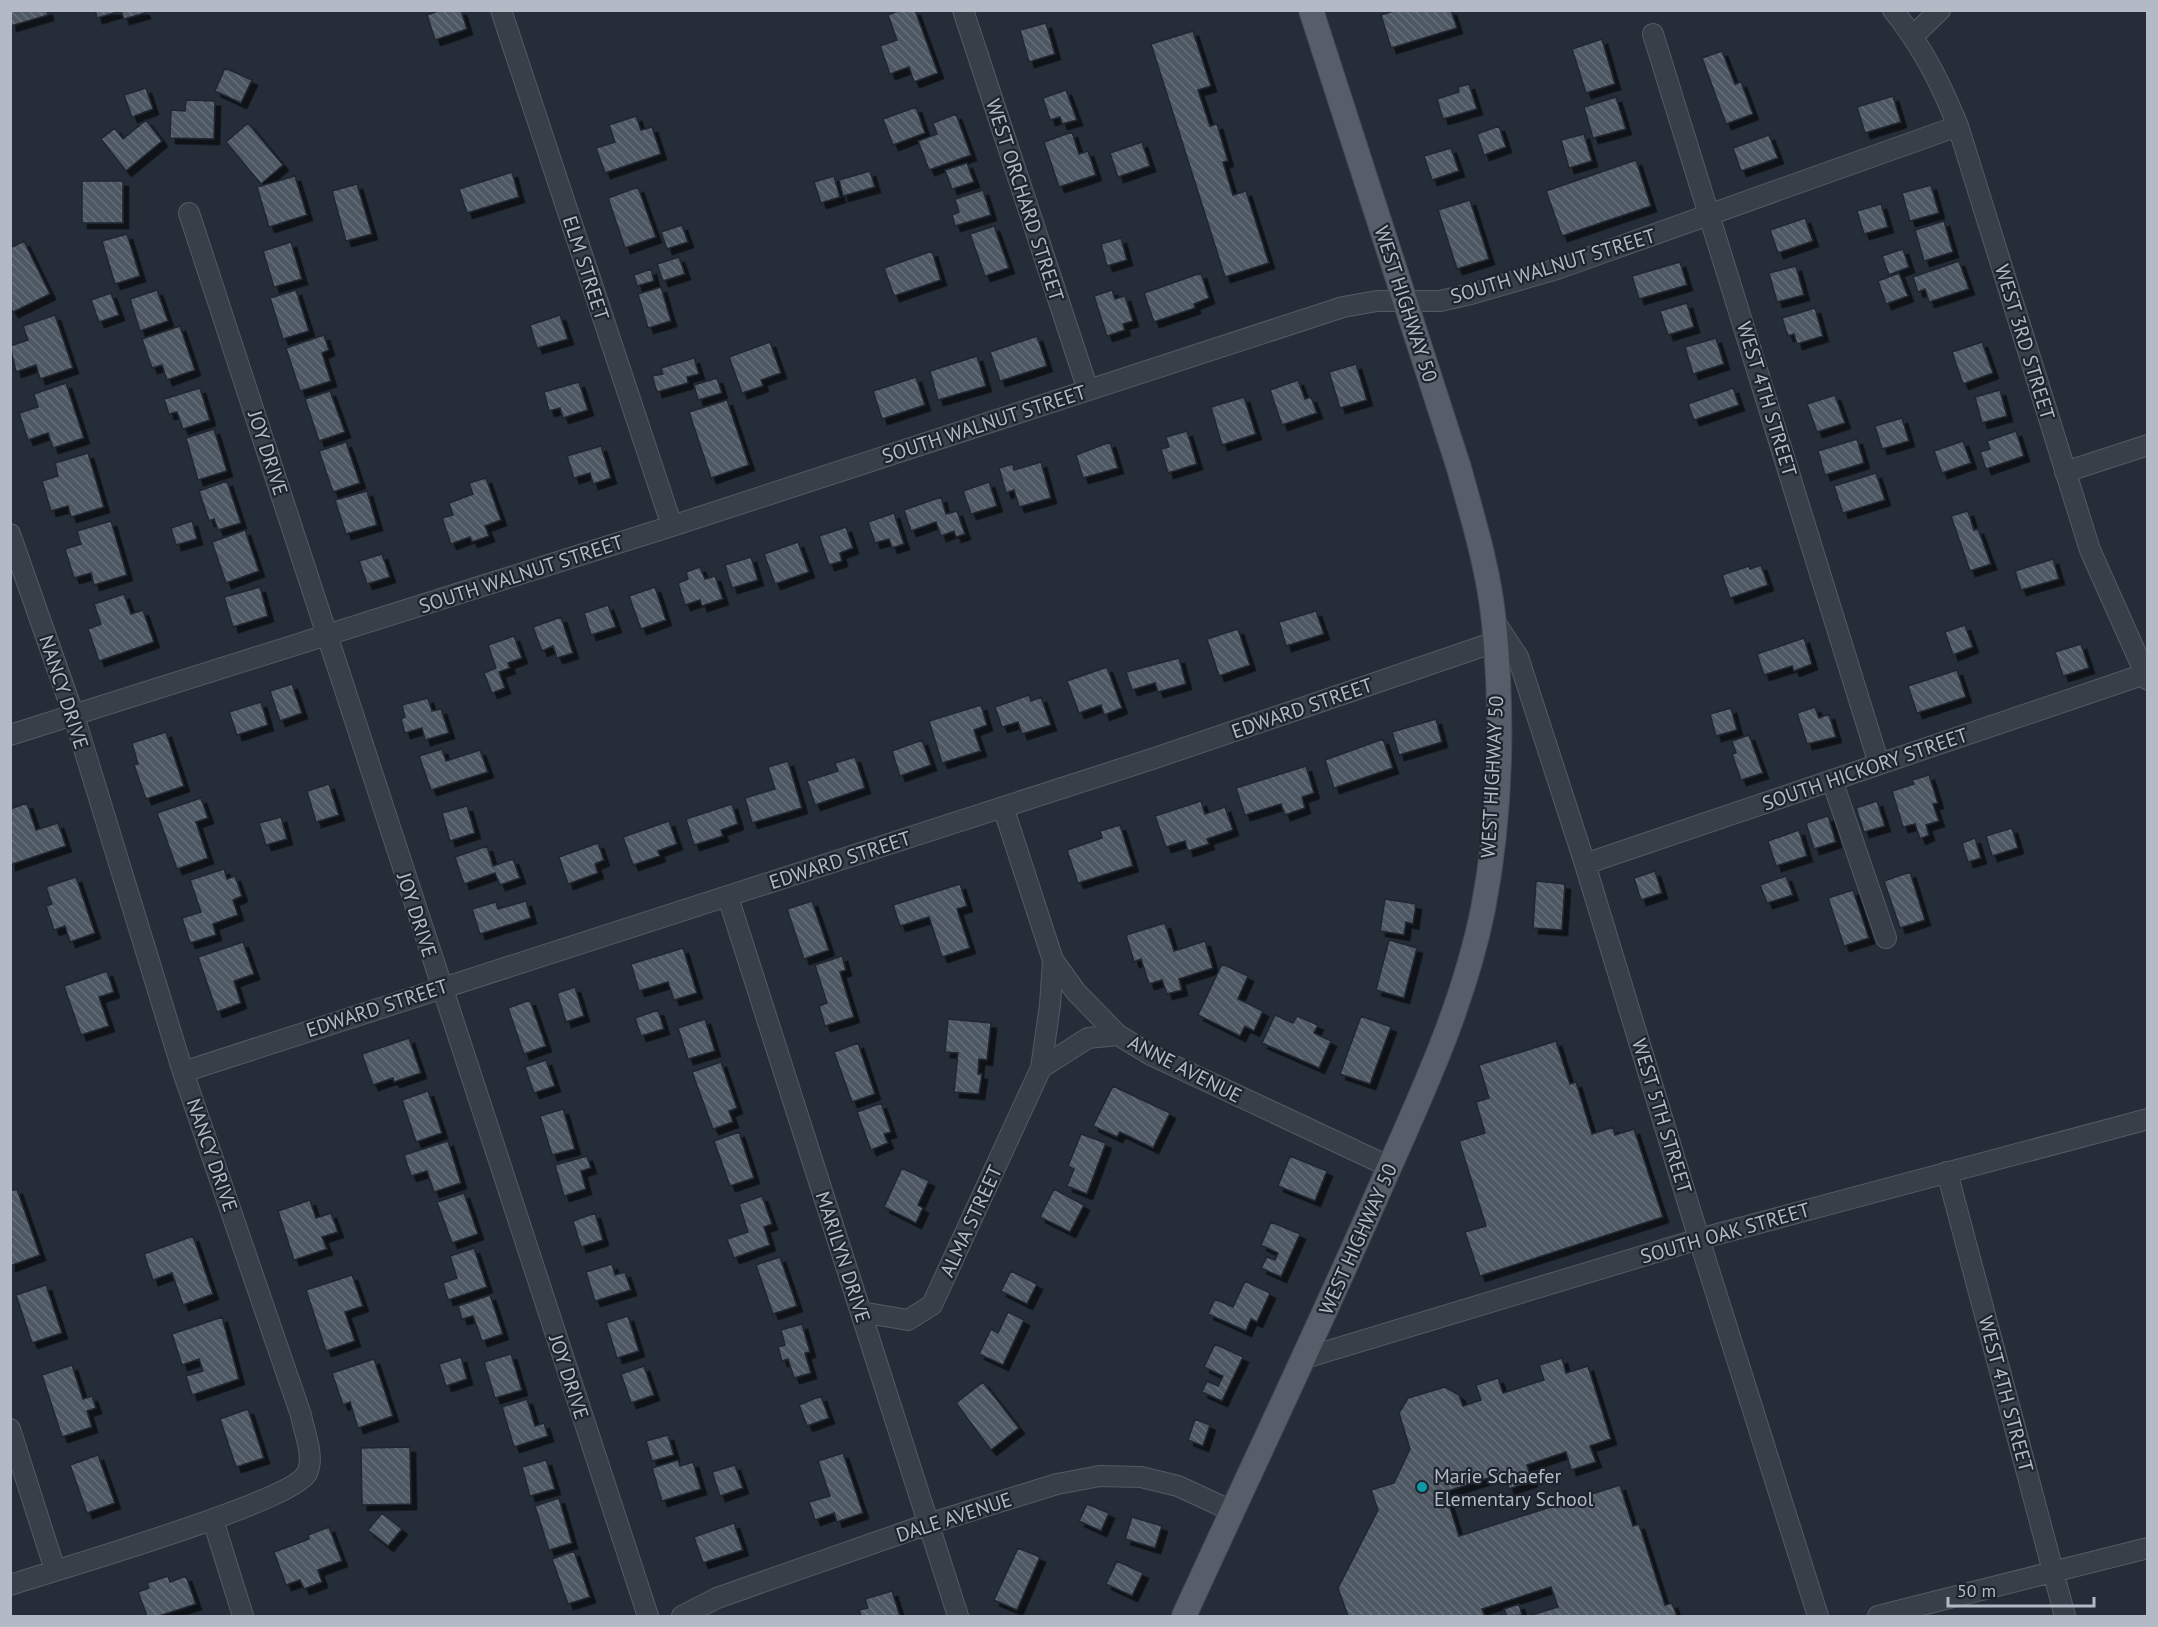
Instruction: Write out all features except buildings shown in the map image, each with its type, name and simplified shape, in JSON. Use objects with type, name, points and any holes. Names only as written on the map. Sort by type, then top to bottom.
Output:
[{"type":"main road","name":"WEST HIGHWAY 50","points":[[1184,1617],[1305,1358],[1439,1055],[1483,910],[1494,828],[1498,752],[1495,631],[1471,511],[1311,10]]},
{"type":"street","name":"ELM STREET","points":[[501,10],[672,526]]},
{"type":"street","name":"WEST ORCHARD STREET","points":[[963,10],[1088,390]]},
{"type":"street","name":"WEST 3RD STREET","points":[[1893,10],[1913,36],[1939,79],[1958,126],[2090,550],[2146,677]]},
{"type":"street","points":[[1913,36],[1940,10]]},
{"type":"street","name":"WEST 4TH STREET","points":[[1653,34],[1711,215],[1879,764]]},
{"type":"street","name":"SOUTH WALNUT STREET","points":[[10,735],[672,526],[1343,307],[1377,301],[1440,301],[1557,269],[1958,126]]},
{"type":"street","name":"JOY DRIVE","points":[[189,213],[648,1617]]},
{"type":"street","points":[[2065,472],[2148,445]]},
{"type":"street","name":"NANCY DRIVE","points":[[10,534],[74,716],[183,1072],[301,1415],[310,1461],[307,1474],[294,1486],[213,1520],[10,1586]]},
{"type":"street","name":"EDWARD STREET","points":[[183,1072],[1003,807],[1495,631]]},
{"type":"street","name":"WEST 5TH STREET","points":[[1495,631],[1518,657],[1585,864],[1699,1239],[1818,1617]]},
{"type":"street","name":"SOUTH HICKORY STREET","points":[[1585,864],[1879,764],[2146,677]]},
{"type":"street","points":[[1832,780],[1886,938]]},
{"type":"street","name":"ANNE AVENUE","points":[[1003,807],[1053,960],[1076,992],[1118,1035],[1151,1055],[1390,1167]]},
{"type":"street","name":"MARILYN DRIVE","points":[[728,897],[958,1617]]},
{"type":"street","name":"ALMA STREET","points":[[861,1312],[908,1320],[932,1305],[1041,1068],[1050,1005],[1053,960]]},
{"type":"street","points":[[1041,1068],[1088,1038],[1118,1035]]},
{"type":"street","name":"SOUTH OAK STREET","points":[[1305,1358],[1699,1239],[2148,1119]]},
{"type":"street","name":"WEST 4TH STREET","points":[[1947,1172],[2066,1617]]},
{"type":"street","points":[[10,1429],[55,1570]]},
{"type":"street","name":"DALE AVENUE","points":[[682,1617],[717,1598],[928,1524],[1057,1484],[1100,1476],[1141,1477],[1178,1486],[1232,1511]]},
{"type":"street","points":[[213,1520],[243,1617]]},
{"type":"street","points":[[1878,1617],[2148,1548]]},
{"type":"place","name":"Marie Schaefer Elementary School","points":[[1422,1487]]}]
